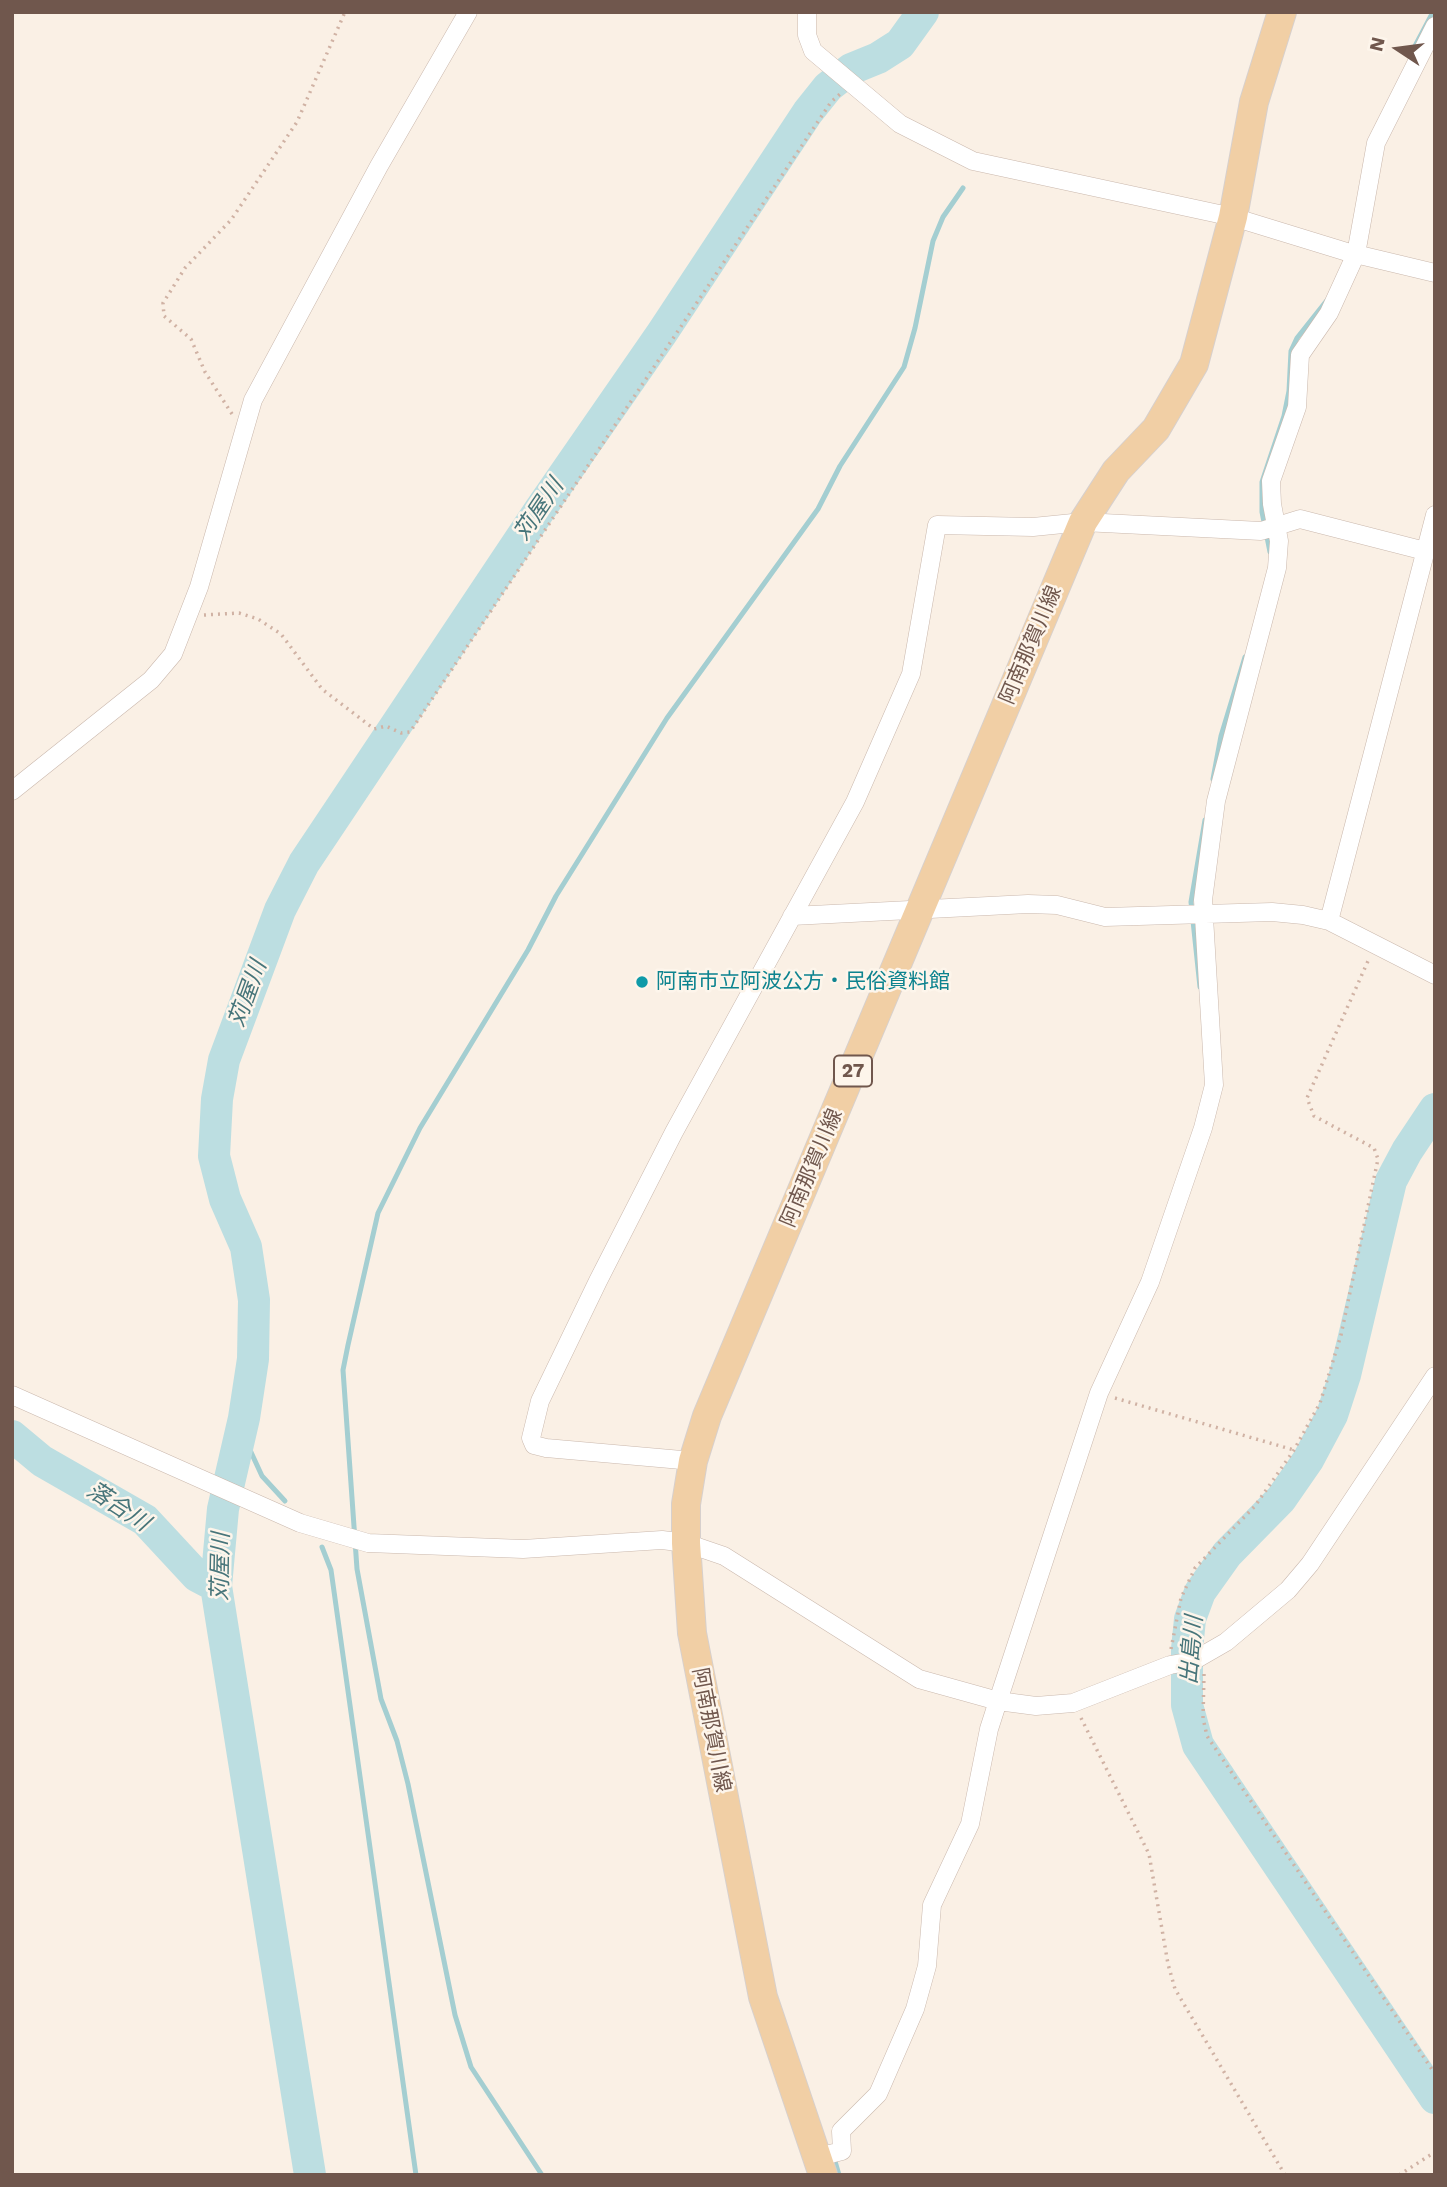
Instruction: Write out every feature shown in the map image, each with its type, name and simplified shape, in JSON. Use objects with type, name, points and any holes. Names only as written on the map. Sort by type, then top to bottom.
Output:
[{"type":"main road","name":"阿南那賀川線","points":[[826,2160],[764,1997],[692,1633],[686,1504],[693,1461],[707,1416],[1083,522],[1116,471],[1156,429],[1194,364],[1233,217],[1254,102],[1282,12]]},
{"type":"street","points":[[12,791],[150,680],[173,654],[188,616],[244,424],[288,332],[468,12]]},
{"type":"street","points":[[807,12],[807,36],[813,51],[849,84],[900,124],[973,161],[1233,217],[1352,253],[1435,273]]},
{"type":"street","points":[[826,2160],[842,2151],[841,2131],[878,2094],[915,2010],[927,1966],[932,1905],[970,1824],[993,1699],[1099,1393],[1150,1282],[1203,1128],[1214,1085],[1195,915],[1216,801],[1277,568],[1279,541],[1270,529],[1271,481],[1297,407],[1300,355],[1329,313],[1352,253],[1376,143],[1435,26]]},
{"type":"street","points":[[1329,921],[1435,515]]},
{"type":"street","points":[[693,1461],[546,1448],[534,1445],[531,1438],[540,1401],[598,1281],[674,1132],[855,802],[911,674],[937,525],[1033,527],[1083,522],[1270,529],[1300,519],[1425,551]]},
{"type":"street","points":[[792,916],[1028,904],[1057,905],[1105,917],[1272,912],[1329,921],[1435,975]]},
{"type":"street","points":[[12,1395],[300,1522],[368,1543],[523,1549],[662,1540],[686,1543],[724,1556],[919,1679],[993,1699],[1036,1706],[1073,1703],[1187,1661],[1226,1642],[1288,1590],[1310,1564],[1435,1376]]},
{"type":"path","points":[[244,424],[229,412],[205,372],[191,339],[164,316],[163,303],[185,268],[231,220],[298,122],[345,12]]},
{"type":"path","points":[[188,616],[239,613],[258,619],[281,634],[322,689],[374,729],[386,726],[401,733],[410,732],[831,102],[849,84]]},
{"type":"path","points":[[1376,944],[1307,1098],[1314,1116],[1374,1148],[1378,1159],[1341,1335],[1320,1403],[1294,1450],[1255,1506],[1195,1568],[1181,1598],[1173,1630],[1201,1687],[1208,1736],[1435,2074]]},
{"type":"path","points":[[1099,1393],[1294,1450]]},
{"type":"path","points":[[1073,1703],[1149,1854],[1168,1964],[1175,1989],[1285,2175]]},
{"type":"path","points":[[1399,2175],[1435,2152]]},
{"type":"waterway","name":"苅屋川","points":[[310,2175],[216,1586],[223,1509],[244,1418],[253,1359],[254,1300],[246,1247],[225,1199],[214,1156],[217,1099],[224,1060],[280,910],[304,863],[808,112],[828,87],[851,69],[878,58],[900,44],[923,12]]},
{"type":"waterway","points":[[1414,48],[1433,12]]},
{"type":"waterway","points":[[542,2175],[471,2067],[455,2015],[408,1784],[397,1741],[381,1699],[357,1569],[343,1370],[348,1345],[378,1213],[420,1128],[528,950],[556,896],[667,718],[818,509],[840,466],[904,367],[933,241],[943,217],[963,188]]},
{"type":"waterway","points":[[1270,552],[1262,512],[1262,482],[1284,416],[1289,391],[1291,351],[1297,338],[1328,299]]},
{"type":"waterway","points":[[1213,779],[1221,736],[1245,657]]},
{"type":"waterway","points":[[1200,987],[1191,902],[1205,820]]},
{"type":"waterway","name":"出島川","points":[[1435,1109],[1391,1181],[1345,1375],[1332,1415],[1308,1460],[1281,1499],[1227,1554],[1200,1592],[1190,1619],[1187,1649],[1187,1705],[1198,1745],[1435,2098]]},
{"type":"waterway","points":[[244,1418],[250,1450],[262,1476],[285,1501]]},
{"type":"waterway","name":"落合川","points":[[12,1436],[42,1461],[145,1520],[197,1576],[216,1586]]},
{"type":"waterway","points":[[322,1547],[331,1570],[416,2175]]},
{"type":"waterway","points":[[834,2158],[839,2175]]},
{"type":"place","name":"阿南市立阿波公方・民俗資料館","points":[[642,982]]}]
